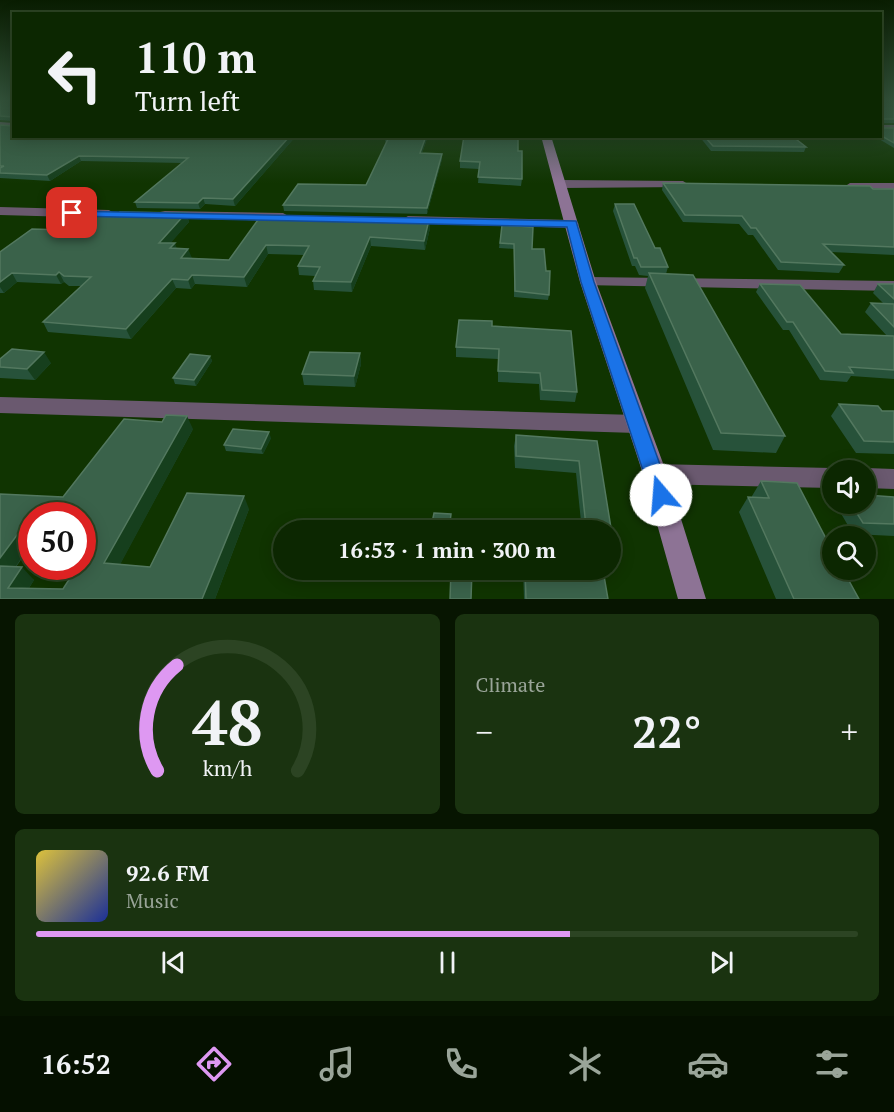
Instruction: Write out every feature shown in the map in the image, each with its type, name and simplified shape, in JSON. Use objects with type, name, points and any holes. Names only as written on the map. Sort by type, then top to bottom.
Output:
[{"type":"main road","points":[[547,138],[588,282],[655,474],[692,599]]},
{"type":"street","points":[[561,184],[692,185]]},
{"type":"street","points":[[835,186],[894,187]]},
{"type":"street","points":[[0,211],[119,214]]},
{"type":"street","points":[[155,215],[298,218]]},
{"type":"street","points":[[393,220],[572,224]]},
{"type":"street","points":[[588,282],[894,286]]},
{"type":"street","points":[[0,405],[636,424]]},
{"type":"street","points":[[655,474],[822,478]]},
{"type":"street","points":[[876,478],[894,479]]},
{"type":"building","points":[[0,127],[12,127],[12,138],[288,138],[233,199],[203,198],[198,203],[135,202],[188,158],[79,156],[47,175],[0,173],[0,168],[4,166],[0,166]]},
{"type":"building","points":[[882,128],[894,128],[894,143],[882,136]]},
{"type":"building","points":[[425,138],[420,153],[442,154],[427,208],[283,205],[298,184],[366,185],[388,139],[385,139]]},
{"type":"building","points":[[464,138],[518,138],[518,151],[522,151],[522,179],[478,177],[480,162],[460,161]]},
{"type":"building","points":[[706,138],[795,138],[806,147],[713,146]]},
{"type":"building","points":[[663,183],[870,186],[873,189],[894,189],[894,247],[823,244],[844,265],[781,262],[756,228],[751,228],[742,216],[685,215]]},
{"type":"building","points":[[615,204],[634,204],[655,248],[660,248],[668,267],[641,267],[637,258],[634,258]]},
{"type":"building","points":[[88,212],[186,213],[159,243],[175,243],[170,248],[188,249],[181,258],[229,260],[260,217],[429,220],[424,241],[370,237],[351,282],[313,281],[320,267],[298,266],[309,246],[266,245],[244,277],[192,275],[188,280],[172,279],[126,329],[43,322],[91,277],[64,276],[59,272],[56,275],[12,273],[0,282],[0,252],[32,229],[65,230]]},
{"type":"building","points":[[502,225],[533,227],[532,249],[544,249],[546,271],[550,271],[549,295],[515,291],[514,244],[500,243]]},
{"type":"building","points":[[649,273],[693,275],[785,436],[721,433]]},
{"type":"building","points":[[760,284],[800,285],[841,334],[894,336],[894,370],[849,367],[853,373],[825,371],[793,322],[787,322]]},
{"type":"building","points":[[878,284],[894,284],[894,299]]},
{"type":"building","points":[[871,303],[894,304],[894,327]]},
{"type":"building","points":[[459,320],[492,321],[492,326],[571,331],[577,392],[542,390],[540,373],[498,371],[499,349],[456,347]]},
{"type":"building","points":[[12,349],[44,352],[27,369],[0,367],[0,359]]},
{"type":"building","points":[[310,352],[360,353],[354,376],[302,374]]},
{"type":"building","points":[[190,354],[210,356],[194,380],[173,378]]},
{"type":"building","points":[[839,404],[878,406],[882,411],[894,411],[894,442],[864,441]]},
{"type":"building","points":[[166,415],[187,416],[104,563],[150,567],[187,493],[244,496],[202,599],[0,599],[0,566],[18,567],[18,573],[8,588],[63,589],[69,580],[96,580],[96,502],[18,502],[18,534],[0,558],[0,494],[63,497],[124,419],[162,422]]},
{"type":"building","points":[[233,429],[269,432],[261,449],[224,445]]},
{"type":"building","points":[[516,435],[597,441],[610,520],[585,520],[579,461],[516,456]]},
{"type":"building","points":[[761,481],[797,483],[822,531],[822,580],[849,580],[859,599],[794,599],[748,497],[769,498]]},
{"type":"building","points":[[876,496],[894,497],[894,524],[863,523],[857,514],[876,514]]},
{"type":"building","points":[[434,513],[451,514],[450,520],[433,520]]},
{"type":"building","points":[[451,580],[472,580],[471,599],[450,599]]},
{"type":"building","points":[[525,580],[605,580],[608,599],[526,599]]},
{"type":"route","points":[[72,213],[572,224],[588,282],[661,495]]}]
